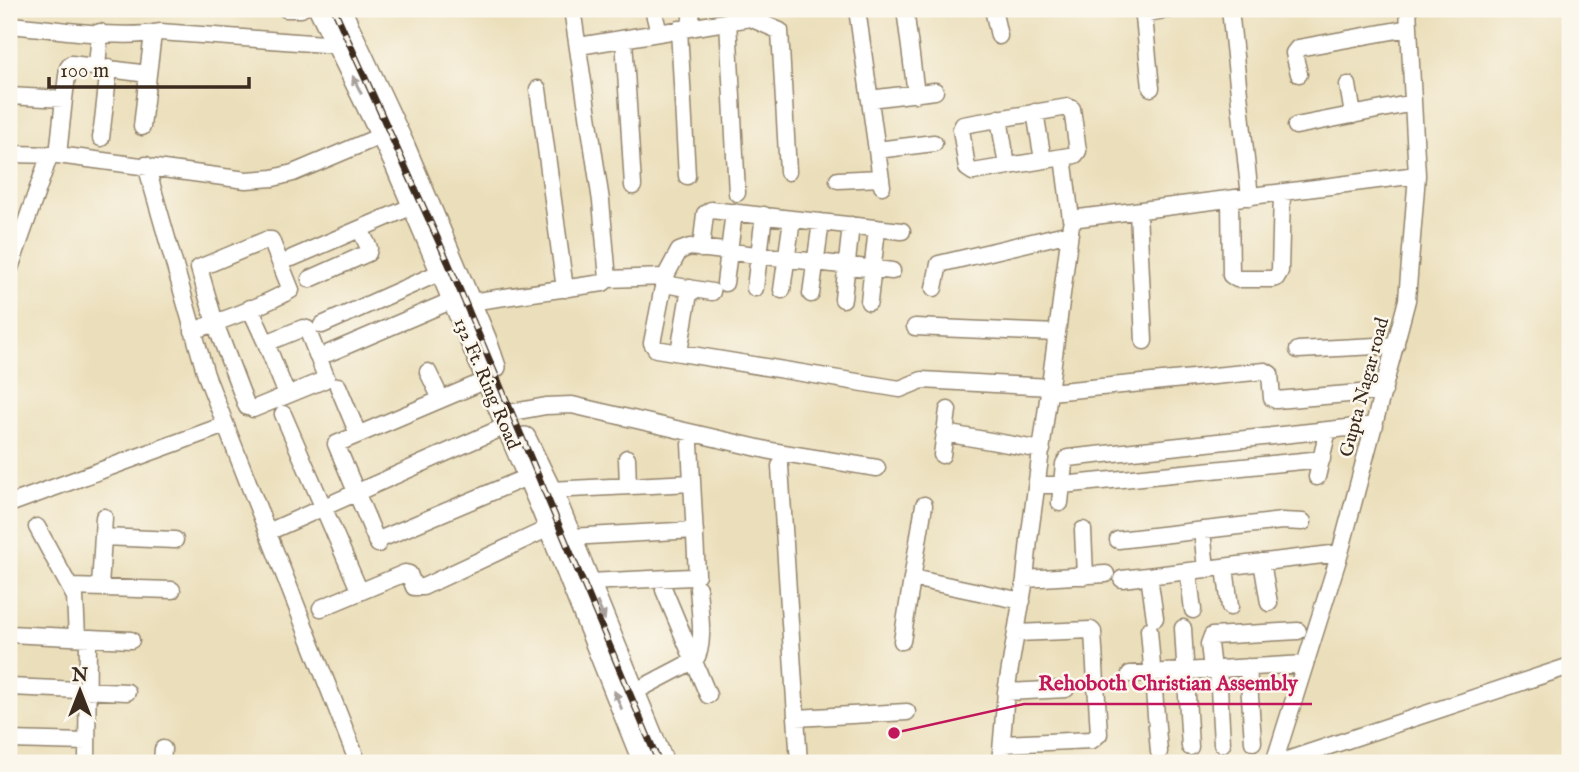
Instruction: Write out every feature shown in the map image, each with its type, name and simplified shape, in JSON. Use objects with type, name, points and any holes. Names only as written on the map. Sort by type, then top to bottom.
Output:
[{"type":"main road","name":"132 Ft. Ring Road","points":[[320,9],[389,133],[413,206],[441,272],[461,301],[486,380],[550,490],[663,763]]},
{"type":"main road","name":"132 Ft. Ring Road","points":[[340,9],[389,133],[510,419],[527,477],[644,763]]},
{"type":"street","points":[[286,9],[301,9]]},
{"type":"street","points":[[572,9],[601,201],[608,279]]},
{"type":"street","points":[[653,9],[659,33]]},
{"type":"street","points":[[687,176],[684,28],[692,9]]},
{"type":"street","points":[[838,180],[882,182],[857,9]]},
{"type":"street","points":[[905,9],[916,94]]},
{"type":"street","points":[[993,9],[999,36]]},
{"type":"street","points":[[1151,88],[1144,17],[1147,13],[1171,9]]},
{"type":"street","points":[[1230,9],[1250,197]]},
{"type":"street","name":"Gupta Nagar road","points":[[1276,763],[1340,553],[1407,300],[1417,175],[1408,9]]},
{"type":"street","points":[[579,46],[729,21],[753,13],[780,31],[788,172]]},
{"type":"street","points":[[729,21],[737,192]]},
{"type":"street","points":[[9,24],[100,32],[160,33],[338,45]]},
{"type":"street","points":[[1299,74],[1294,53],[1298,48],[1409,28]]},
{"type":"street","points":[[100,32],[103,67],[101,138]]},
{"type":"street","points":[[142,127],[153,34]]},
{"type":"street","points":[[624,39],[633,186]]},
{"type":"street","points":[[10,268],[54,155],[69,66],[75,64],[148,74]]},
{"type":"street","points":[[1348,85],[1353,115]]},
{"type":"street","points":[[538,89],[565,289]]},
{"type":"street","points":[[870,99],[935,91]]},
{"type":"street","points":[[9,96],[64,99]]},
{"type":"street","points":[[1296,126],[1413,103]]},
{"type":"street","points":[[1068,107],[1072,109],[1078,151],[1075,155],[974,172],[967,169],[961,129],[963,125],[999,118],[1068,107]]},
{"type":"street","points":[[1035,112],[1043,160]]},
{"type":"street","points":[[999,118],[1007,166]]},
{"type":"street","points":[[9,154],[54,155],[146,165],[246,180],[293,173],[389,133]]},
{"type":"street","points":[[877,150],[934,143]]},
{"type":"street","points":[[1000,763],[1006,692],[1025,579],[1070,226],[1063,157]]},
{"type":"street","points":[[146,165],[205,375],[358,763]]},
{"type":"street","points":[[934,288],[939,264],[1070,226],[1138,211],[1417,175]]},
{"type":"street","points":[[1230,200],[1231,275],[1237,279],[1272,279],[1276,278],[1280,271],[1282,193]]},
{"type":"street","points":[[292,258],[413,206]]},
{"type":"street","points":[[701,249],[707,211],[902,231]]},
{"type":"street","points":[[1138,211],[1144,341]]},
{"type":"street","points":[[329,354],[461,301],[565,289],[603,283],[608,279],[664,280],[690,288],[719,288],[729,252],[734,212]]},
{"type":"street","points":[[755,288],[764,215]]},
{"type":"street","points":[[782,290],[792,219]]},
{"type":"street","points":[[811,294],[821,222]]},
{"type":"street","points":[[843,299],[851,225]]},
{"type":"street","points":[[869,302],[877,228]]},
{"type":"street","points":[[310,279],[368,253],[369,248],[360,229]]},
{"type":"street","points":[[193,331],[215,323],[291,290],[271,240],[200,266],[199,272],[215,323],[250,408],[326,378],[307,329],[303,328],[266,343]]},
{"type":"street","points":[[892,271],[690,247],[679,251],[664,280],[652,343],[656,349],[900,389],[922,380],[1050,389],[1265,371],[1270,374],[1272,398],[1276,400],[1384,391]]},
{"type":"street","points":[[322,325],[441,272]]},
{"type":"street","points":[[679,352],[690,288]]},
{"type":"street","points":[[250,308],[287,395]]},
{"type":"street","points":[[915,327],[1057,333]]},
{"type":"street","points":[[1298,350],[1396,345]]},
{"type":"street","points":[[428,372],[440,399]]},
{"type":"street","points":[[486,380],[336,444],[377,543],[527,477]]},
{"type":"street","points":[[338,386],[358,434]]},
{"type":"street","points":[[268,532],[510,419],[546,405],[572,405],[771,451],[877,468]]},
{"type":"street","points":[[942,454],[948,410]]},
{"type":"street","points":[[283,414],[360,592]]},
{"type":"street","points":[[9,504],[225,425]]},
{"type":"street","points":[[1060,503],[1064,464],[1068,458],[1376,425]]},
{"type":"street","points":[[1317,477],[1328,430]]},
{"type":"street","points":[[944,433],[1042,450]]},
{"type":"street","points":[[589,582],[695,576],[697,572],[690,444]]},
{"type":"street","points":[[1196,444],[1199,471]]},
{"type":"street","points":[[627,458],[628,486]]},
{"type":"street","points":[[1037,485],[1062,485],[1322,459]]},
{"type":"street","points":[[780,466],[799,763]]},
{"type":"street","points":[[550,490],[692,483]]},
{"type":"street","points":[[902,641],[925,505]]},
{"type":"street","points":[[100,588],[104,517]]},
{"type":"street","points":[[1118,540],[1303,522]]},
{"type":"street","points":[[37,527],[71,587],[77,606],[88,691],[87,763]]},
{"type":"street","points":[[321,608],[405,573],[409,574],[414,587],[423,587],[549,528]]},
{"type":"street","points":[[570,537],[695,530]]},
{"type":"street","points":[[1083,530],[1085,576]]},
{"type":"street","points":[[1202,530],[1206,569]]},
{"type":"street","points":[[103,537],[175,540]]},
{"type":"street","points":[[1122,579],[1340,553]]},
{"type":"street","points":[[1262,562],[1269,603]]},
{"type":"street","points":[[1225,567],[1230,607]]},
{"type":"street","points":[[1188,571],[1193,610]]},
{"type":"street","points":[[1025,579],[1105,574]]},
{"type":"street","points":[[1149,576],[1159,752]]},
{"type":"street","points":[[912,578],[1021,601]]},
{"type":"street","points":[[71,587],[172,590]]},
{"type":"street","points":[[634,692],[695,660],[700,650],[698,588]]},
{"type":"street","points":[[664,590],[708,695]]},
{"type":"street","points":[[1183,628],[1190,747]]},
{"type":"street","points":[[1222,744],[1215,669],[1209,644],[1212,636],[1298,631]]},
{"type":"street","points":[[1002,744],[1092,740],[1099,734],[1093,632],[1016,633]]},
{"type":"street","points":[[9,634],[131,640]]},
{"type":"street","points":[[1130,674],[1305,664]]},
{"type":"street","points":[[1276,763],[1570,666]]},
{"type":"street","points":[[1248,667],[1253,742]]},
{"type":"street","points":[[9,687],[127,692]]},
{"type":"street","points":[[1006,692],[1066,689]]},
{"type":"street","points":[[796,718],[907,712]]},
{"type":"street","points":[[9,740],[87,742]]},
{"type":"railway","points":[[334,9],[448,262],[659,763]]},
{"type":"place","name":"Rehoboth Christian Assembly","points":[[894,733]]}]
